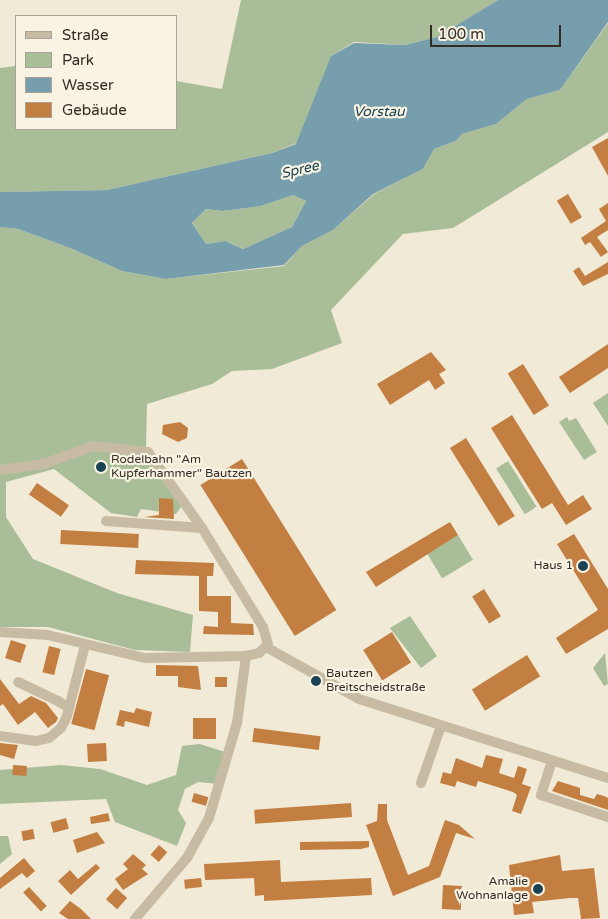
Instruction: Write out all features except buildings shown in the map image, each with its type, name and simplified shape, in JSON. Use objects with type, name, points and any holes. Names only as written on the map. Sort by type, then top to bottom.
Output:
[{"type":"street","points":[[0,470],[44,464],[93,446],[148,452],[164,469],[263,627],[266,647]]},
{"type":"street","points":[[106,521],[202,528]]},
{"type":"street","points":[[0,632],[48,634],[85,645],[145,658],[246,656],[266,647]]},
{"type":"street","points":[[0,736],[36,741],[49,738],[61,728],[85,645]]},
{"type":"street","points":[[266,647],[359,699],[608,778]]},
{"type":"street","points":[[135,919],[187,858],[208,818],[237,723],[246,656]]},
{"type":"street","points":[[18,682],[68,708]]},
{"type":"street","points":[[422,783],[442,726]]},
{"type":"street","points":[[552,761],[541,795],[608,817]]},
{"type":"green space","points":[[241,0],[498,0],[437,37],[405,45],[354,42],[331,56],[389,106],[272,153],[107,190],[0,192],[0,68],[15,66],[15,130],[178,130],[178,81],[222,89]]},
{"type":"green space","points":[[608,23],[608,132],[453,228],[403,234],[331,310],[342,343],[272,369],[232,371],[212,384],[147,404],[146,448],[92,442],[43,461],[0,466],[0,227],[18,229],[70,248],[122,271],[166,279],[284,266],[302,246],[333,230],[374,194],[423,169],[434,149],[456,141],[462,134],[496,124],[527,99],[560,90]]},
{"type":"green space","points":[[293,195],[306,201],[292,227],[243,249],[225,241],[206,244],[192,223],[206,209],[223,211],[261,206]]},
{"type":"green space","points":[[608,393],[608,426],[593,403]]},
{"type":"green space","points":[[567,417],[569,421],[576,418],[597,452],[584,460],[559,422]]},
{"type":"green space","points":[[91,451],[143,454],[171,486],[181,507],[176,514],[141,509],[137,517],[111,513],[54,469],[6,482],[6,517],[33,559],[117,593],[193,615],[190,652],[135,650],[48,627],[0,627],[0,473]]},
{"type":"green space","points":[[508,461],[537,507],[525,514],[496,468]]},
{"type":"green space","points":[[458,535],[473,560],[442,578],[427,554]]},
{"type":"green space","points":[[410,616],[437,656],[421,668],[390,628]]},
{"type":"green space","points":[[605,653],[608,684],[604,686],[593,668]]},
{"type":"green space","points":[[200,744],[228,753],[219,784],[198,782],[185,789],[178,810],[186,823],[177,846],[115,822],[106,799],[0,804],[0,770],[61,765],[100,769],[147,785],[176,775],[182,746]]},
{"type":"green space","points":[[0,836],[8,836],[12,854],[0,864]]},
{"type":"water","name":"Vorstau","points":[[498,0],[608,0],[608,22],[560,90],[527,99],[496,124],[462,134],[456,141],[434,149],[423,169],[373,194],[333,230],[302,246],[284,265],[166,279],[122,271],[70,248],[18,229],[0,227],[0,192],[107,190],[272,153],[296,144],[331,56],[354,43],[405,45],[437,37]],"holes":[[[293,195],[306,201],[292,227],[243,249],[225,241],[206,244],[192,223],[206,209],[223,211],[261,206]]]},
{"type":"place","name":"Rodelbahn \"Am Kupferhammer\" Bautzen","points":[[101,467]]},
{"type":"place","name":"Haus 1","points":[[583,566]]},
{"type":"place","name":"Bautzen Breitscheidstraße","points":[[316,681]]},
{"type":"place","name":"Amalie Wohnanlage","points":[[538,889]]},
{"type":"water label","name":"Spree","points":[[300,170]]}]
